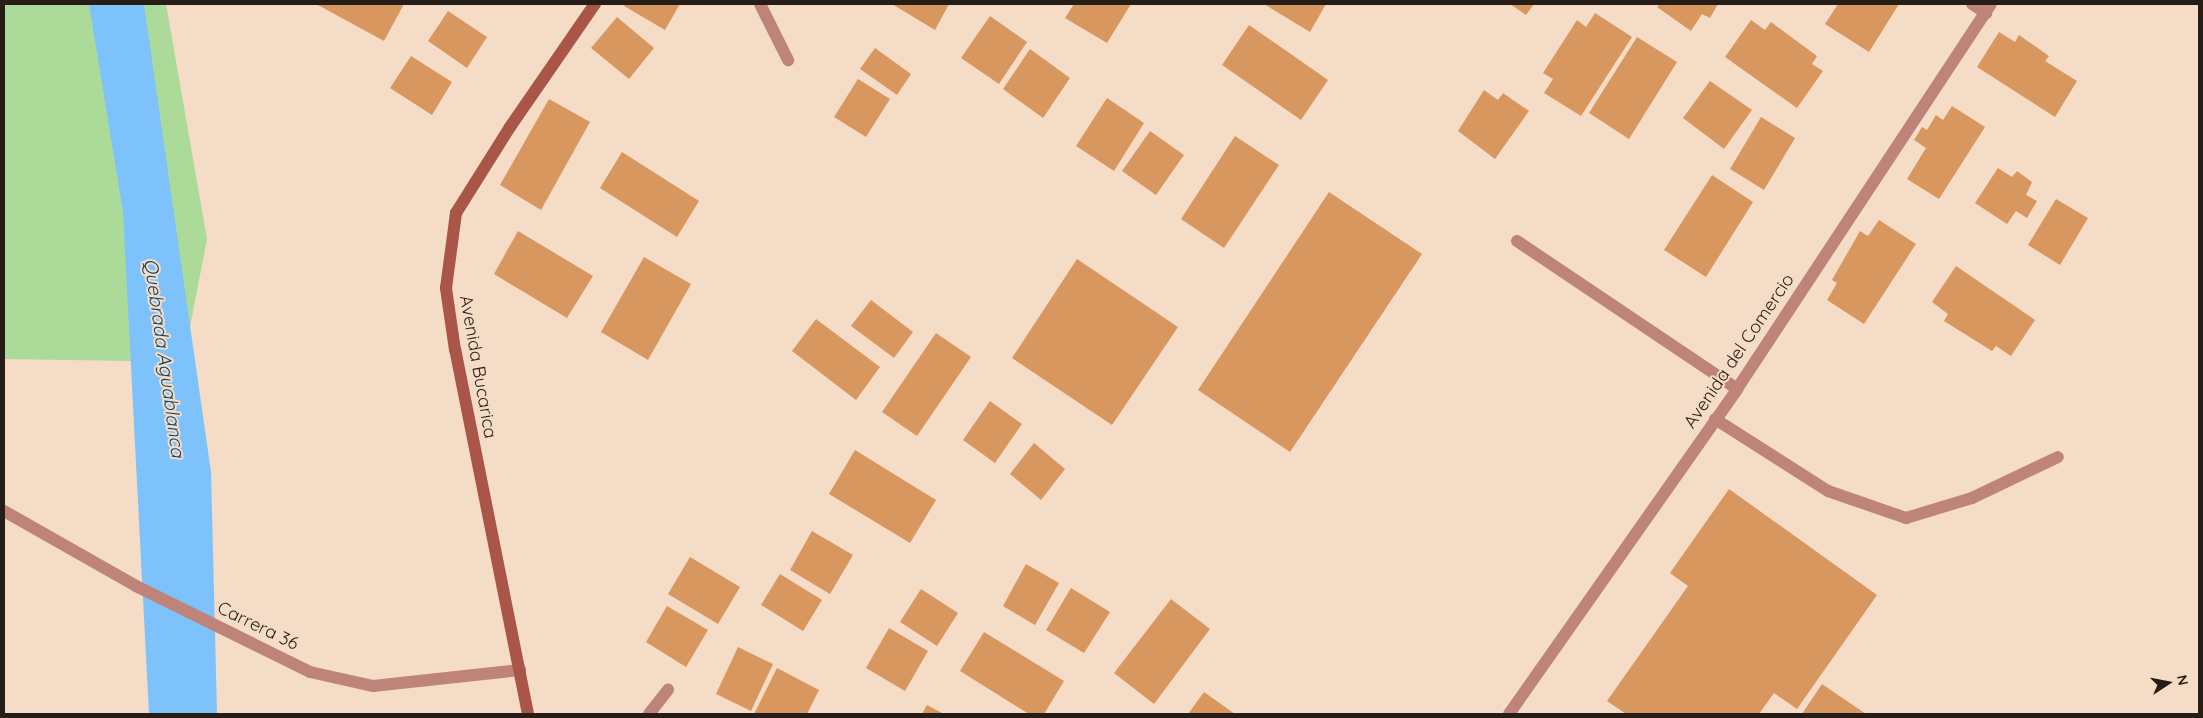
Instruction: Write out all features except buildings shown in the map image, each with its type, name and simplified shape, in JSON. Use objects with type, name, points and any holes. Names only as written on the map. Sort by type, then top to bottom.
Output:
[{"type":"main road","name":"Avenida Bucarica","points":[[528,714],[455,350],[446,288],[456,213],[510,127],[595,4]]},
{"type":"street","points":[[760,4],[788,60]]},
{"type":"street","points":[[1972,4],[1989,8]]},
{"type":"street","name":"Avenida del Comercio","points":[[1509,714],[1737,389],[1989,8]]},
{"type":"street","points":[[1516,241],[1737,389]]},
{"type":"street","points":[[1715,419],[1828,492],[1906,518],[1972,498],[2058,457]]},
{"type":"street","name":"Carrera 36","points":[[4,511],[136,586],[310,672],[373,686],[520,670]]},
{"type":"street","points":[[649,714],[668,690]]},
{"type":"green space","points":[[4,4],[166,4],[207,239],[190,327],[165,357],[130,361],[4,359]]},
{"type":"water","name":"Quebrada Aguablanca","points":[[89,4],[144,4],[211,472],[217,714],[149,714],[123,212]]}]
